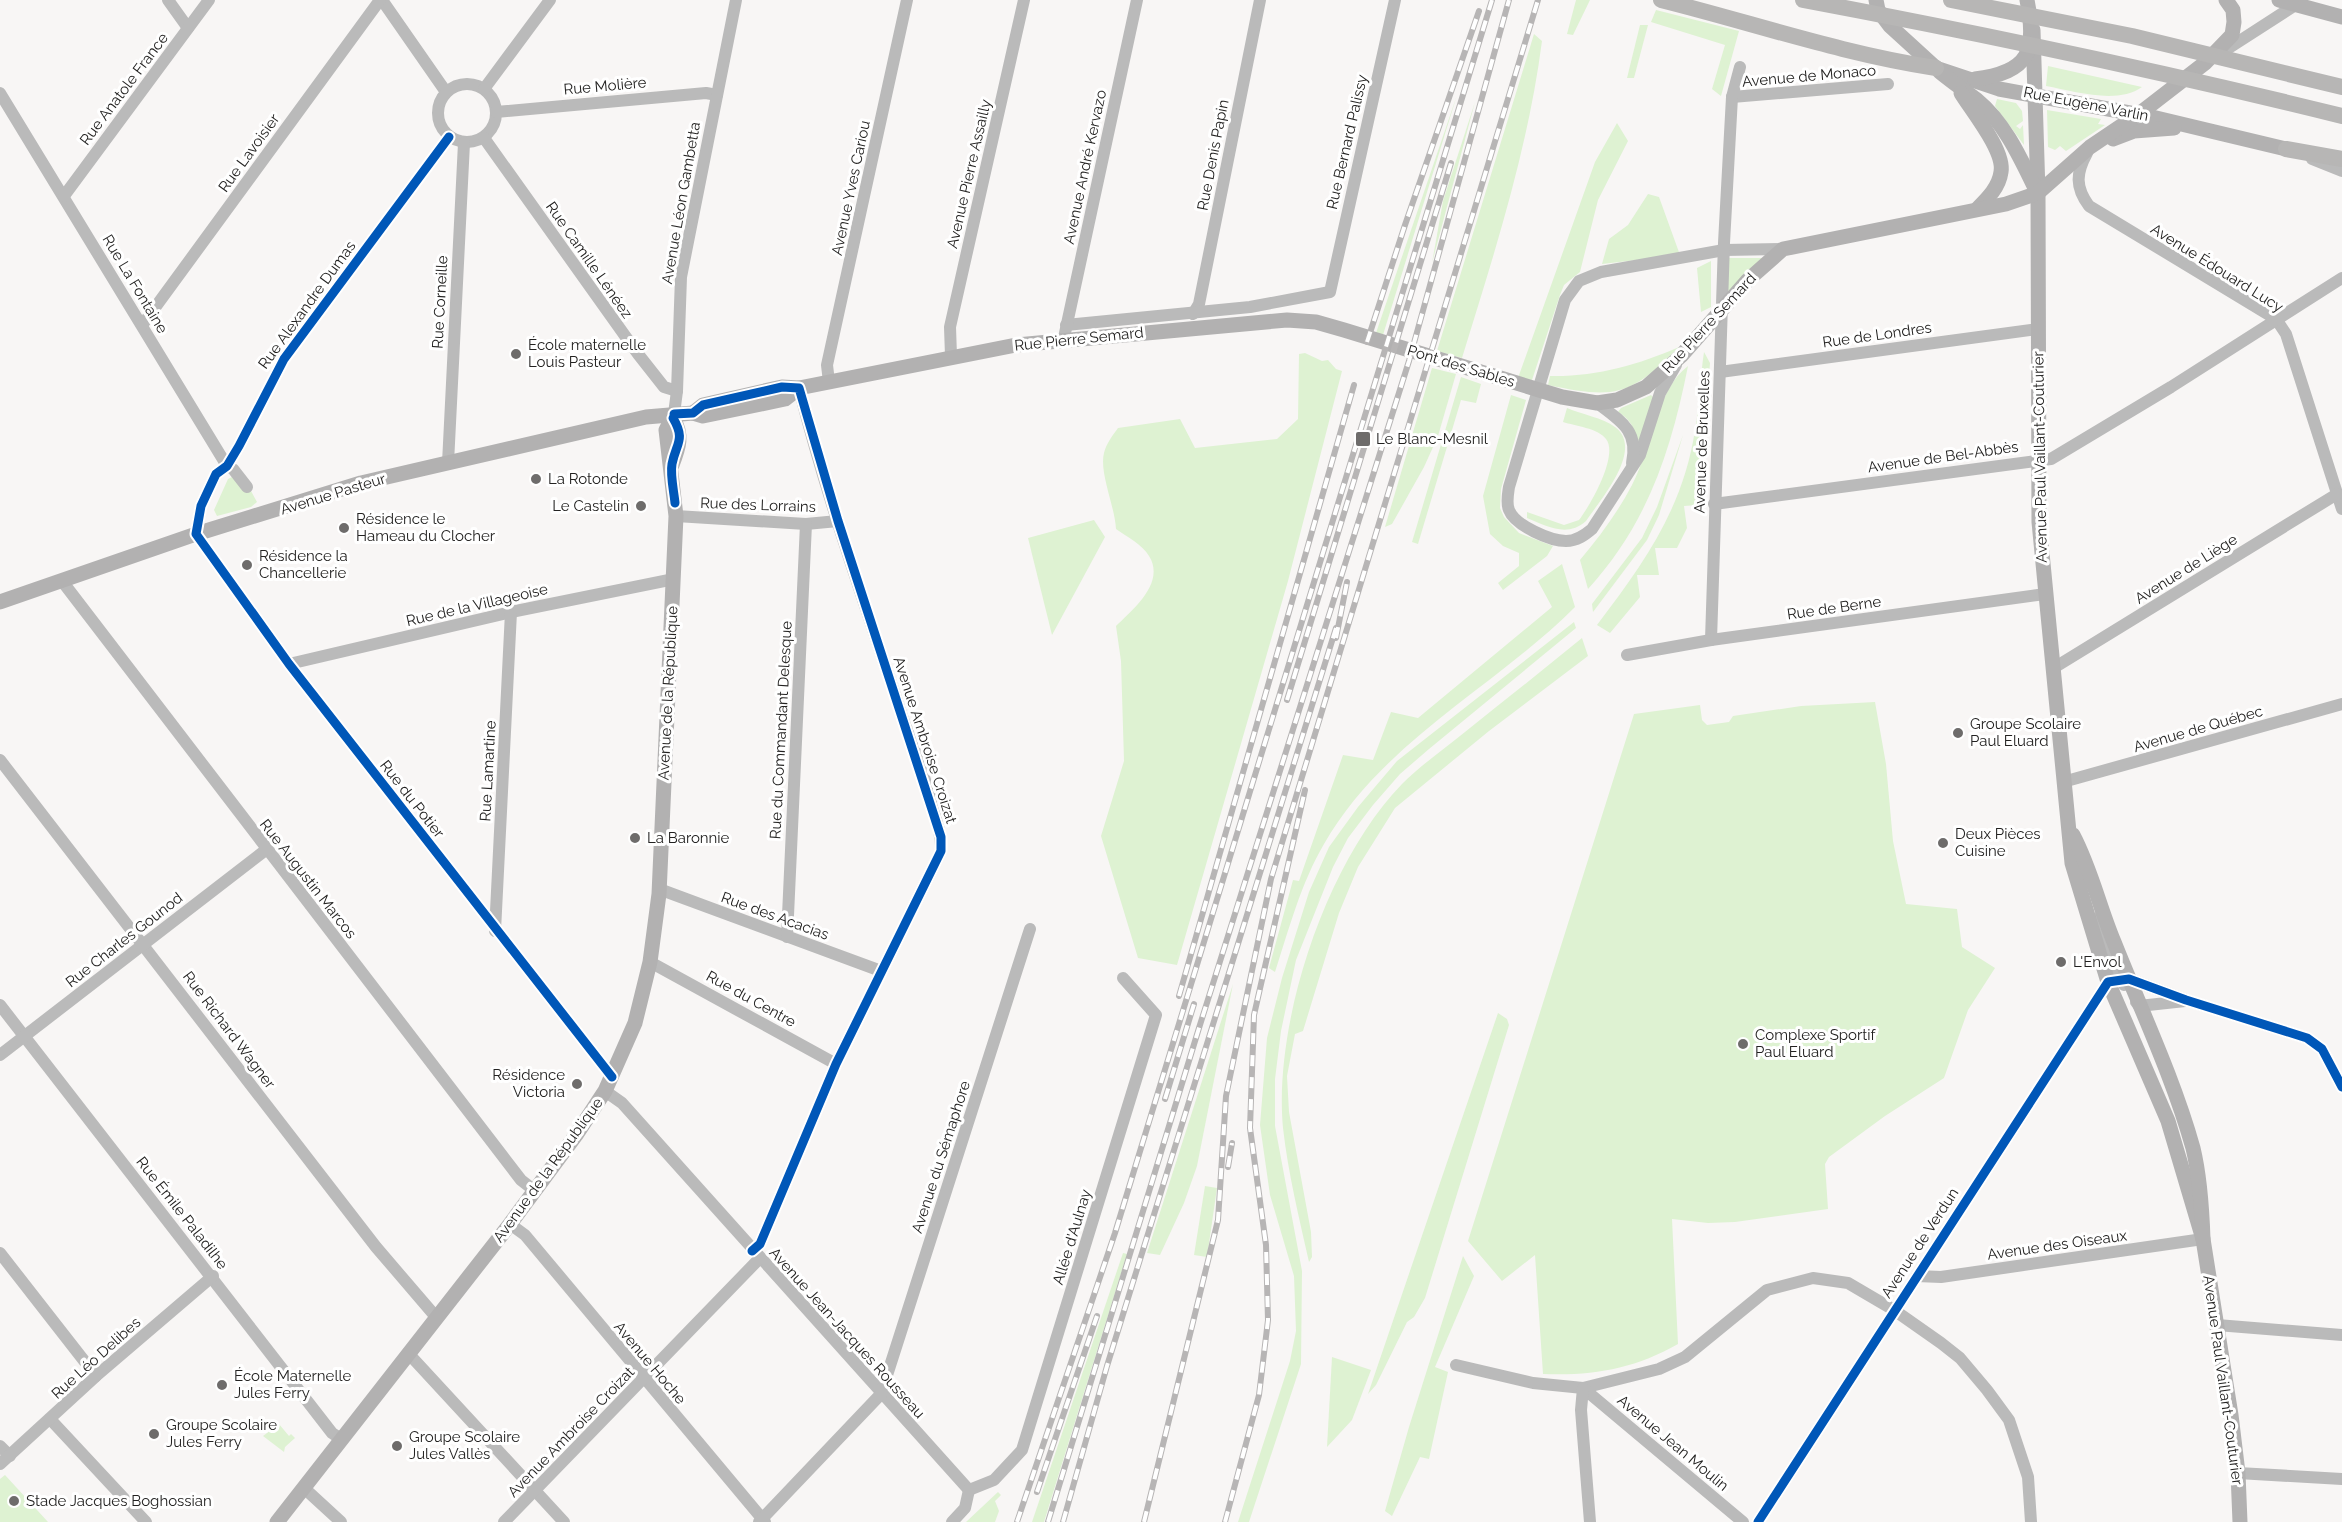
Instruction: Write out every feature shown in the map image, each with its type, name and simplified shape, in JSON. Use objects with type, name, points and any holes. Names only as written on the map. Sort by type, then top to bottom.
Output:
[{"type":"highway","points":[[1661,0],[1789,36],[1936,68]]},
{"type":"highway","points":[[1803,0],[1951,28],[2224,87],[2342,117]]},
{"type":"highway","points":[[1951,0],[2132,36],[2342,87]]},
{"type":"highway","points":[[2286,149],[2342,159]]},
{"type":"main road","name":"Avenue Paul Vaillant-Couturier","points":[[1876,0],[1878,10],[1890,26],[1996,119],[2016,150],[2038,193]]},
{"type":"main road","name":"Avenue Paul Vaillant-Couturier","points":[[2027,0],[2033,30],[2037,94],[2038,460],[2045,594],[2072,863],[2081,895],[2119,980],[2168,1121],[2203,1239],[2238,1473],[2240,1522]]},
{"type":"main road","points":[[2038,193],[2090,147],[2139,114],[2205,63],[2232,35],[2233,10],[2226,0]]},
{"type":"main road","points":[[2292,1],[2342,17]]},
{"type":"main road","points":[[1972,79],[2002,76],[2025,60],[2033,30]]},
{"type":"main road","name":"Rue Eugène Varlin","points":[[1936,68],[1999,89],[2139,114],[2286,149]]},
{"type":"main road","points":[[1958,87],[1998,152],[2002,171],[1996,187],[1978,208]]},
{"type":"main road","name":"Rue Eugène Varlin","points":[[2090,147],[2134,131],[2162,127],[2199,129]]},
{"type":"main road","name":"Rue Pierre Semard","points":[[1562,397],[1597,404],[1617,400],[1646,387],[1681,356],[1748,280],[1784,249],[2006,204],[2038,193]]},
{"type":"main road","name":"Rue Pierre Semard","points":[[673,416],[693,413],[703,405],[710,403],[782,387],[799,388],[1065,333],[1287,320],[1316,322],[1361,335]]},
{"type":"main road","name":"Pont des Sables","points":[[1361,335],[1562,397]]},
{"type":"main road","name":"Avenue Pasteur","points":[[0,602],[196,534],[361,483],[646,417],[673,416]]},
{"type":"main road","name":"Avenue de la République","points":[[277,1522],[535,1191],[608,1084],[634,1023],[650,962],[659,889],[676,516],[672,465],[679,448],[680,430],[673,416]]},
{"type":"main road","name":"Avenue Paul Vaillant-Couturier","points":[[2068,827],[2084,856],[2106,923],[2119,980],[2139,1006],[2193,1149],[2202,1206],[2203,1239]]},
{"type":"street","points":[[168,0],[188,28]]},
{"type":"street","name":"Rue Anatole France","points":[[64,196],[209,0]]},
{"type":"street","points":[[381,0],[446,92]]},
{"type":"street","name":"Rue Lavoisier","points":[[143,324],[381,0]]},
{"type":"street","points":[[484,89],[550,0]]},
{"type":"street","name":"Avenue Léon Gambetta","points":[[673,416],[677,391],[681,277],[736,0]]},
{"type":"street","name":"Avenue Yves Cariou","points":[[830,382],[827,365],[907,0]]},
{"type":"street","name":"Avenue Pierre Assailly","points":[[951,356],[950,327],[1024,0]]},
{"type":"street","name":"Avenue André Kervazo","points":[[1065,333],[1137,0]]},
{"type":"street","name":"Rue Denis Papin","points":[[1193,314],[1198,304],[1260,0]]},
{"type":"street","name":"Rue Bernard Palissy","points":[[1330,292],[1395,0]]},
{"type":"street","points":[[2205,63],[2292,1]]},
{"type":"street","name":"Avenue de Bruxelles","points":[[1711,640],[1724,250],[1732,97],[1740,67]]},
{"type":"street","points":[[465,84],[484,89],[490,95],[496,112],[495,122],[484,138],[464,143],[449,137],[442,130],[437,110],[446,92],[465,84]]},
{"type":"street","name":"Avenue de Monaco","points":[[1732,97],[1888,84]]},
{"type":"street","name":"Rue La Fontaine","points":[[0,93],[5,113],[64,196],[227,466],[247,487]]},
{"type":"street","name":"Rue Molière","points":[[496,112],[706,93],[717,95]]},
{"type":"street","name":"Rue Alexandre Dumas","points":[[196,534],[201,506],[216,474],[227,466],[284,359],[449,137]]},
{"type":"street","name":"Rue Camille Lénéez","points":[[484,138],[638,354],[664,387],[677,391]]},
{"type":"street","name":"Rue Corneille","points":[[448,463],[464,143]]},
{"type":"street","name":"Avenue Édouard Lucy","points":[[2090,147],[2081,165],[2078,184],[2089,206],[2276,319],[2286,334],[2342,509]]},
{"type":"street","name":"Rue Eugène Varlin","points":[[2286,149],[2342,171]]},
{"type":"street","name":"Rue Pierre Semard","points":[[1681,356],[1660,393],[1645,443],[1631,470],[1592,529],[1576,539],[1561,540],[1524,527],[1509,510],[1509,487],[1565,300],[1573,286],[1600,272],[1724,250],[1784,249]]},
{"type":"street","name":"Avenue de Bel-Abbès","points":[[1714,504],[2051,459],[2171,387],[2342,278]]},
{"type":"street","name":"Rue Pierre Semard","points":[[1065,333],[1250,307],[1330,292]]},
{"type":"street","name":"Rue de Londres","points":[[1720,372],[2038,329]]},
{"type":"street","name":"Avenue Ambroise Croizat","points":[[504,1522],[643,1379],[756,1255],[836,1064],[941,851],[940,837],[838,521],[799,388]]},
{"type":"street","points":[[1597,404],[1627,427],[1635,444],[1631,470]]},
{"type":"street","name":"Avenue de Liège","points":[[2052,669],[2337,494]]},
{"type":"street","name":"Rue des Lorrains","points":[[676,516],[806,524],[838,521]]},
{"type":"street","name":"Rue du Commandant Delesque","points":[[787,937],[806,524]]},
{"type":"street","name":"Rue du Potier","points":[[196,534],[289,664],[495,931],[608,1084]]},
{"type":"street","name":"Rue de la Villageoise","points":[[289,664],[511,612],[674,579]]},
{"type":"street","name":"Rue Augustin Marcos","points":[[62,581],[521,1180],[535,1191]]},
{"type":"street","name":"Rue de Berne","points":[[1628,655],[1711,640],[2045,594]]},
{"type":"street","name":"Rue Lamartine","points":[[495,931],[511,612]]},
{"type":"street","name":"Avenue de Québec","points":[[2063,782],[2342,704]]},
{"type":"street","name":"Rue Richard Wagner","points":[[0,760],[376,1246],[436,1317]]},
{"type":"street","name":"Rue Charles Gounod","points":[[0,1055],[267,849]]},
{"type":"street","name":"Rue des Acacias","points":[[659,889],[881,971]]},
{"type":"street","name":"Avenue du Sémaphore","points":[[881,1394],[1030,929]]},
{"type":"street","name":"Rue du Centre","points":[[650,962],[836,1064]]},
{"type":"street","name":"Allée d'Aulnay","points":[[969,1490],[994,1480],[1022,1450],[1153,1026],[1156,1015],[1123,978]]},
{"type":"street","points":[[2119,980],[2307,1038],[2322,1049],[2342,1087]]},
{"type":"street","name":"Avenue de Verdun","points":[[1758,1522],[1894,1310],[2119,980]]},
{"type":"street","points":[[2139,1006],[2186,1000]]},
{"type":"street","name":"Rue Émile Paladilhe","points":[[0,1005],[213,1276],[332,1433],[341,1439]]},
{"type":"street","name":"Avenue Jean-Jacques Rousseau","points":[[608,1084],[621,1103],[756,1255],[969,1490]]},
{"type":"street","name":"Avenue Hoche","points":[[510,1224],[525,1235],[762,1521]]},
{"type":"street","name":"Avenue des Oiseaux","points":[[1917,1276],[1941,1277],[2203,1239]]},
{"type":"street","points":[[0,1253],[96,1376]]},
{"type":"street","name":"Rue Léo Delibes","points":[[5,1460],[96,1376],[213,1276]]},
{"type":"street","points":[[1456,1365],[1533,1383],[1583,1388],[1659,1369],[1685,1357],[1767,1290],[1813,1278],[1848,1283],[1894,1310],[1960,1358],[1988,1390],[2009,1420],[2028,1477],[2031,1522]]},
{"type":"street","points":[[2217,1325],[2342,1335]]},
{"type":"street","points":[[408,1353],[564,1522]]},
{"type":"street","points":[[1583,1388],[1581,1410],[1590,1522]]},
{"type":"street","name":"Avenue Jean Moulin","points":[[1583,1388],[1743,1522]]},
{"type":"street","points":[[762,1521],[881,1394]]},
{"type":"street","points":[[50,1419],[146,1522]]},
{"type":"street","points":[[0,1446],[5,1460]]},
{"type":"street","points":[[2238,1473],[2342,1479]]},
{"type":"street","points":[[304,1488],[341,1522]]},
{"type":"street","points":[[955,1520],[965,1508],[969,1490]]},
{"type":"green space","points":[[1576,0],[1590,0],[1573,35],[1567,34]]},
{"type":"green space","points":[[1656,10],[1739,31],[1721,96],[1712,89],[1725,45],[1651,22]]},
{"type":"green space","points":[[1640,25],[1648,25],[1634,78],[1627,78]]},
{"type":"green space","points":[[1534,34],[1542,41],[1528,122],[1509,201],[1462,358],[1437,351]]},
{"type":"green space","points":[[2048,66],[2142,87],[2132,92],[2108,96],[2046,86]]},
{"type":"green space","points":[[1457,95],[1383,335],[1376,333]]},
{"type":"green space","points":[[1997,99],[2016,103],[2022,111],[2023,121],[2016,126],[2020,129],[2023,125],[2024,145],[1995,106]]},
{"type":"green space","points":[[1475,102],[1432,263],[1443,201]]},
{"type":"green space","points":[[2047,110],[2101,119],[2098,124],[2105,125],[2066,151],[2060,146],[2055,150],[2048,147]]},
{"type":"green space","points":[[1617,123],[1628,141],[1598,200],[1580,272],[1564,285],[1532,380],[1518,378],[1595,162]]},
{"type":"green space","points":[[1648,194],[1659,197],[1680,255],[1602,264],[1609,239],[1628,225]]},
{"type":"green space","points":[[1728,258],[1762,258],[1728,294]]},
{"type":"green space","points":[[1711,261],[1711,307],[1701,312],[1697,268]]},
{"type":"green space","points":[[1679,347],[1647,376],[1620,390],[1589,392],[1548,385],[1550,376],[1616,369]]},
{"type":"green space","points":[[1704,352],[1710,363],[1698,505],[1684,506],[1687,528],[1677,548],[1655,548],[1659,575],[1637,575],[1640,597],[1610,633],[1597,625],[1659,534],[1681,485],[1695,430]]},
{"type":"green space","points":[[1305,353],[1322,361],[1328,360],[1336,369],[1342,371],[1288,581],[1177,965],[1138,958],[1101,836],[1124,761],[1121,661],[1116,626],[1145,595],[1153,576],[1153,566],[1143,548],[1116,529],[1105,480],[1104,453],[1118,428],[1180,419],[1195,448],[1277,439],[1298,419],[1299,354]]},
{"type":"green space","points":[[1688,366],[1665,457],[1642,512],[1609,564],[1588,589],[1580,560],[1627,495],[1639,471],[1668,390]]},
{"type":"green space","points":[[1432,368],[1456,374],[1438,436],[1424,467],[1392,524],[1385,527]]},
{"type":"green space","points":[[1461,377],[1481,384],[1476,403],[1461,400],[1418,544],[1412,542]]},
{"type":"green space","points":[[1511,395],[1526,400],[1501,489],[1500,508],[1504,517],[1519,533],[1553,546],[1547,556],[1503,590],[1498,583],[1519,566],[1519,553],[1503,546],[1490,534],[1483,496]]},
{"type":"green space","points":[[1651,395],[1654,398],[1636,450],[1631,423],[1618,412],[1621,408]]},
{"type":"green space","points":[[1567,408],[1615,427],[1623,436],[1625,448],[1623,461],[1617,474],[1586,521],[1572,529],[1564,530],[1527,518],[1527,512],[1564,525],[1579,520],[1602,480],[1609,456],[1609,446],[1602,435],[1563,422]]},
{"type":"green space","points":[[1683,435],[1659,515],[1647,540],[1593,612],[1592,604],[1642,538],[1657,507]]},
{"type":"green space","points":[[232,477],[238,481],[242,490],[251,491],[257,502],[251,507],[217,516],[214,510],[228,479]]},
{"type":"green space","points":[[1094,520],[1105,537],[1052,635],[1028,538]]},
{"type":"green space","points":[[1562,564],[1575,607],[1543,637],[1408,745],[1348,808],[1324,844],[1309,874],[1275,972],[1269,968],[1293,880],[1299,881],[1343,755],[1373,760],[1391,712],[1418,718],[1552,607],[1538,581]]},
{"type":"green space","points":[[1574,622],[1576,628],[1400,774],[1373,805],[1348,838],[1333,867],[1296,960],[1281,1031],[1275,1079],[1275,1126],[1302,1271],[1301,1364],[1249,1522],[1238,1522],[1290,1361],[1296,1331],[1294,1276],[1270,1195],[1260,1125],[1267,1038],[1282,978],[1309,892],[1329,847],[1358,807],[1397,761]]},
{"type":"green space","points":[[1582,638],[1588,656],[1489,731],[1395,808],[1358,867],[1339,913],[1303,1031],[1295,1034],[1287,1076],[1289,1112],[1311,1232],[1312,1257],[1309,1262],[1285,1145],[1282,1086],[1287,1040],[1296,992],[1329,898],[1350,855],[1375,816],[1402,784]]},
{"type":"green space","name":"Complexe Sportif Paul Eluard","points":[[1875,702],[1886,764],[1893,841],[1906,904],[1957,909],[1962,947],[1995,968],[1968,1010],[1944,1078],[1885,1116],[1829,1157],[1825,1164],[1828,1209],[1735,1222],[1708,1223],[1672,1219],[1678,1344],[1645,1360],[1613,1369],[1579,1374],[1543,1374],[1535,1255],[1502,1281],[1468,1241],[1634,714],[1700,705],[1702,720],[1707,725],[1729,722],[1733,716],[1801,706]]},
{"type":"green space","points":[[1233,984],[1197,1166],[1184,1203],[1160,1255],[1147,1253]]},
{"type":"green space","points":[[1498,1013],[1507,1019],[1509,1025],[1425,1298],[1414,1317],[1407,1322],[1376,1385],[1368,1394]]},
{"type":"green space","points":[[1205,1186],[1217,1188],[1207,1257],[1194,1255]]},
{"type":"green space","points":[[1123,1253],[1127,1254],[1044,1522],[1032,1522]]},
{"type":"green space","points":[[1463,1256],[1474,1276],[1435,1367],[1448,1372],[1429,1459],[1420,1457],[1392,1516],[1385,1511]]},
{"type":"green space","points":[[1332,1357],[1371,1370],[1352,1420],[1327,1447]]},
{"type":"green space","points":[[279,1424],[289,1436],[291,1434],[295,1438],[285,1447],[284,1452],[263,1436]]},
{"type":"green space","name":"Stade Jacques Boghossian","points":[[5,1475],[48,1522],[0,1522],[0,1479]]},
{"type":"green space","points":[[998,1492],[1001,1495],[995,1501],[999,1511],[995,1522],[966,1522]]},
{"type":"railway","points":[[1017,1522],[1115,1233],[1492,0]]},
{"type":"railway","points":[[1048,1522],[1199,1028],[1409,361],[1509,0]]},
{"type":"railway","points":[[1144,1522],[1218,1220],[1226,1096],[1271,879],[1538,0]]},
{"type":"railway","points":[[1367,342],[1479,11]]},
{"type":"railway","points":[[1287,700],[1451,163]]},
{"type":"railway","points":[[1179,996],[1354,385]]},
{"type":"railway","points":[[1336,638],[1347,582]]},
{"type":"railway","points":[[1063,1522],[1107,1366],[1336,628]]},
{"type":"railway","points":[[1225,1522],[1259,1395],[1268,1320],[1266,1245],[1250,1128],[1254,1015],[1305,790]]},
{"type":"railway","points":[[1165,1099],[1194,1004]]},
{"type":"railway","points":[[1228,1167],[1232,1143]]},
{"type":"railway","points":[[1037,1492],[1097,1316]]},
{"type":"cycle path","points":[[449,137],[284,359],[239,446],[227,466],[216,474],[201,506],[196,534],[289,664],[612,1077]]},
{"type":"cycle path","points":[[674,414],[693,413],[703,405],[782,387],[799,388],[838,521],[941,837],[941,851],[836,1064],[760,1244],[752,1251]]},
{"type":"cycle path","points":[[673,418],[679,432],[672,468],[675,503]]},
{"type":"cycle path","points":[[1758,1522],[2108,982],[2129,979],[2186,1000],[2307,1038],[2322,1049],[2342,1087]]},
{"type":"place","name":"École maternelle Louis Pasteur","points":[[516,354]]},
{"type":"place","name":"Le Blanc-Mesnil","points":[[1363,439]]},
{"type":"place","name":"La Rotonde","points":[[536,479]]},
{"type":"place","name":"Le Castelin","points":[[641,506]]},
{"type":"place","name":"Résidence le Hameau du Clocher","points":[[344,528]]},
{"type":"place","name":"Résidence la Chancellerie","points":[[247,565]]},
{"type":"place","name":"Groupe Scolaire Paul Eluard","points":[[1958,733]]},
{"type":"place","name":"La Baronnie","points":[[635,838]]},
{"type":"place","name":"Deux Pièces Cuisine","points":[[1943,843]]},
{"type":"place","name":"L'Envol","points":[[2061,962]]},
{"type":"place","name":"Complexe Sportif Paul Eluard","points":[[1743,1044]]},
{"type":"place","name":"Résidence Victoria","points":[[577,1084]]},
{"type":"place","name":"École Maternelle Jules Ferry","points":[[222,1385]]},
{"type":"place","name":"Groupe Scolaire Jules Ferry","points":[[154,1434]]},
{"type":"place","name":"Groupe Scolaire Jules Vallès","points":[[397,1446]]},
{"type":"place","name":"Stade Jacques Boghossian","points":[[14,1501]]}]
